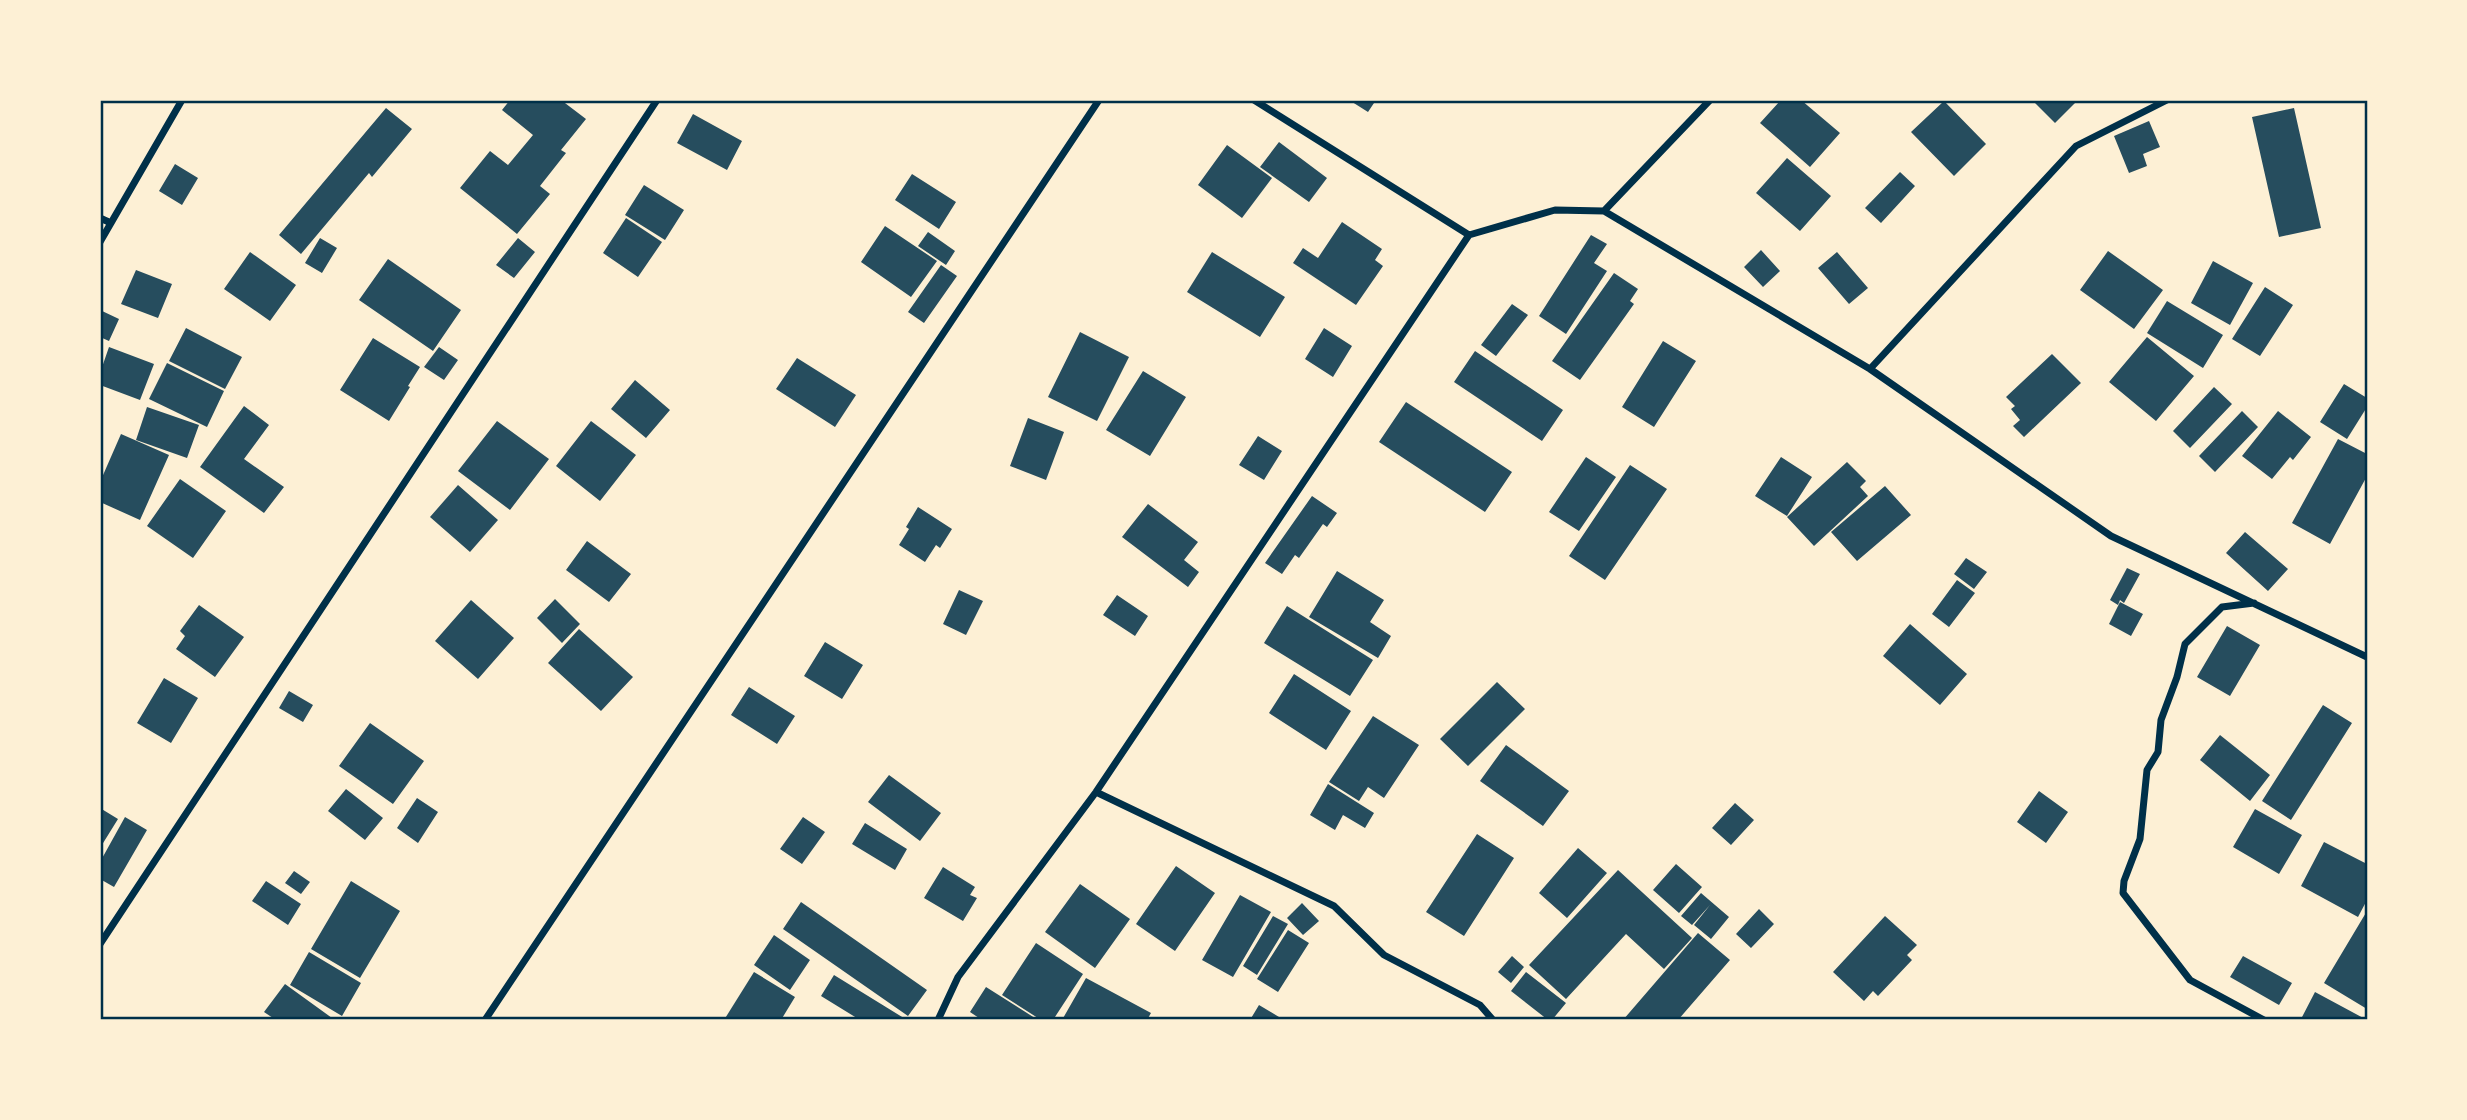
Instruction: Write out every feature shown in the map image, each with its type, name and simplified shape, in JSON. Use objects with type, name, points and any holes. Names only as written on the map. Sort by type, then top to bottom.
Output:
[{"type":"street","points":[[100,242],[182,100]]},
{"type":"street","points":[[100,944],[657,100]]},
{"type":"street","points":[[485,1020],[1099,100]]},
{"type":"street","points":[[1254,100],[1469,235]]},
{"type":"street","points":[[1604,211],[1710,100]]},
{"type":"street","points":[[1870,369],[2076,146],[2166,100]]},
{"type":"street","points":[[938,1020],[958,976],[1096,792],[1469,235],[1555,209],[1604,211],[1870,369],[2111,536],[2367,657]]},
{"type":"street","points":[[100,218],[111,223]]},
{"type":"street","points":[[2254,603],[2222,607],[2185,644],[2177,677],[2161,720],[2158,752],[2147,770],[2140,839],[2124,881],[2123,893],[2190,980],[2264,1020]]},
{"type":"street","points":[[1096,792],[1334,906],[1384,955],[1479,1005],[1493,1020]]},
{"type":"building","points":[[510,100],[561,100],[586,119],[561,150],[566,153],[540,186],[550,194],[517,234],[460,188],[490,151],[508,165],[533,135],[502,110]]},
{"type":"building","points":[[1349,100],[1376,100],[1368,112]]},
{"type":"building","points":[[1781,100],[1801,100],[1840,133],[1810,167],[1760,123]]},
{"type":"building","points":[[2032,100],[2078,100],[2055,123]]},
{"type":"building","points":[[1944,101],[1986,144],[1954,176],[1911,132]]},
{"type":"building","points":[[386,108],[412,129],[372,177],[369,173],[301,254],[279,235]]},
{"type":"building","points":[[2294,108],[2321,228],[2279,237],[2252,117]]},
{"type":"building","points":[[693,114],[742,141],[727,170],[677,143]]},
{"type":"building","points":[[2149,121],[2160,147],[2143,154],[2147,166],[2129,173],[2114,136]]},
{"type":"building","points":[[1279,142],[1327,178],[1309,202],[1260,167]]},
{"type":"building","points":[[1227,145],[1272,178],[1242,218],[1198,185]]},
{"type":"building","points":[[1787,158],[1831,196],[1800,231],[1756,193]]},
{"type":"building","points":[[175,164],[198,178],[182,205],[159,191]]},
{"type":"building","points":[[1900,172],[1915,186],[1881,223],[1865,208]]},
{"type":"building","points":[[912,174],[956,202],[939,229],[895,200]]},
{"type":"building","points":[[644,185],[684,210],[665,240],[625,215]]},
{"type":"building","points":[[626,218],[662,242],[638,277],[603,253]]},
{"type":"building","points":[[1342,222],[1382,249],[1375,260],[1383,266],[1356,305],[1293,263],[1303,248],[1318,258]]},
{"type":"building","points":[[885,226],[937,261],[911,297],[861,262]]},
{"type":"building","points":[[928,232],[955,251],[946,265],[918,246]]},
{"type":"building","points":[[1591,235],[1607,244],[1594,263],[1607,271],[1566,334],[1539,316]]},
{"type":"building","points":[[320,238],[337,248],[322,273],[305,263]]},
{"type":"building","points":[[518,238],[535,252],[514,278],[496,265]]},
{"type":"building","points":[[1761,250],[1780,271],[1763,287],[1744,267]]},
{"type":"building","points":[[2108,251],[2163,290],[2134,329],[2080,290]]},
{"type":"building","points":[[250,252],[296,285],[270,321],[224,289]]},
{"type":"building","points":[[1212,252],[1285,297],[1260,337],[1187,292]]},
{"type":"building","points":[[1837,252],[1868,288],[1849,304],[1818,268]]},
{"type":"building","points":[[388,259],[461,310],[433,351],[359,300]]},
{"type":"building","points":[[2213,261],[2253,283],[2230,325],[2191,303]]},
{"type":"building","points":[[941,265],[957,276],[924,323],[908,312]]},
{"type":"building","points":[[136,270],[172,284],[158,318],[121,304]]},
{"type":"building","points":[[1614,273],[1638,289],[1630,301],[1634,304],[1580,380],[1552,361]]},
{"type":"building","points":[[2265,287],[2293,305],[2260,356],[2232,339]]},
{"type":"building","points":[[2167,301],[2223,335],[2203,368],[2147,333]]},
{"type":"building","points":[[1512,304],[1528,315],[1496,356],[1481,345]]},
{"type":"building","points":[[100,310],[119,319],[109,341],[100,337]]},
{"type":"building","points":[[186,328],[242,357],[225,389],[169,361]]},
{"type":"building","points":[[1324,328],[1352,346],[1333,377],[1305,359]]},
{"type":"building","points":[[1080,332],[1129,357],[1097,421],[1048,397]]},
{"type":"building","points":[[2147,337],[2194,376],[2156,421],[2109,382]]},
{"type":"building","points":[[373,338],[420,367],[389,421],[340,390]]},
{"type":"building","points":[[1663,341],[1696,361],[1654,427],[1622,407]]},
{"type":"building","points":[[109,347],[154,364],[140,400],[100,385],[100,373]]},
{"type":"building","points":[[439,347],[458,360],[444,380],[424,367]]},
{"type":"building","points":[[1475,351],[1563,410],[1542,441],[1454,382]]},
{"type":"building","points":[[2052,354],[2081,383],[2024,437],[2013,426],[2020,420],[2011,409],[2015,406],[2006,397]]},
{"type":"building","points":[[797,358],[856,395],[835,427],[776,389]]},
{"type":"building","points":[[167,363],[224,391],[207,427],[149,399]]},
{"type":"building","points":[[1143,371],[1186,397],[1150,456],[1106,430]]},
{"type":"building","points":[[635,380],[670,410],[646,438],[611,409]]},
{"type":"building","points":[[2344,384],[2367,398],[2367,407],[2347,439],[2320,422]]},
{"type":"building","points":[[2214,387],[2232,404],[2190,448],[2173,431]]},
{"type":"building","points":[[1406,402],[1512,472],[1485,512],[1379,442]]},
{"type":"building","points":[[244,406],[269,425],[244,459],[284,487],[264,513],[200,467]]},
{"type":"building","points":[[147,407],[199,425],[187,458],[136,440]]},
{"type":"building","points":[[2242,411],[2258,427],[2215,472],[2199,456]]},
{"type":"building","points":[[2278,411],[2311,437],[2293,460],[2290,457],[2272,479],[2242,456]]},
{"type":"building","points":[[1028,418],[1064,432],[1046,480],[1010,466]]},
{"type":"building","points":[[497,421],[549,459],[510,510],[458,471]]},
{"type":"building","points":[[591,421],[636,455],[600,501],[556,466]]},
{"type":"building","points":[[121,434],[169,455],[140,520],[100,502],[100,482]]},
{"type":"building","points":[[1258,436],[1282,451],[1264,480],[1239,465]]},
{"type":"building","points":[[2338,439],[2367,454],[2367,476],[2330,544],[2292,523]]},
{"type":"building","points":[[1586,457],[1616,477],[1579,531],[1549,512]]},
{"type":"building","points":[[1781,457],[1812,477],[1787,516],[1755,496]]},
{"type":"building","points":[[1847,462],[1866,481],[1860,487],[1868,496],[1814,546],[1787,517]]},
{"type":"building","points":[[1630,465],[1667,489],[1605,580],[1569,556]]},
{"type":"building","points":[[180,479],[226,511],[193,558],[147,526]]},
{"type":"building","points":[[458,485],[498,520],[470,552],[430,517]]},
{"type":"building","points":[[1885,486],[1911,515],[1857,561],[1831,532]]},
{"type":"building","points":[[1312,496],[1337,513],[1327,527],[1323,524],[1299,558],[1295,555],[1282,574],[1265,563]]},
{"type":"building","points":[[1148,504],[1198,542],[1184,560],[1199,572],[1188,587],[1122,537]]},
{"type":"building","points":[[918,507],[952,529],[940,548],[936,545],[925,562],[899,545]]},
{"type":"building","points":[[2245,532],[2288,569],[2268,591],[2226,553]]},
{"type":"building","points":[[587,541],[631,574],[609,602],[566,570]]},
{"type":"building","points":[[1966,558],[1987,572],[1974,589],[1954,574]]},
{"type":"building","points":[[2127,568],[2140,574],[2124,603],[2120,600],[2118,605],[2110,600]]},
{"type":"building","points":[[1337,571],[1384,600],[1370,622],[1391,636],[1378,658],[1309,617]]},
{"type":"building","points":[[1957,580],[1975,593],[1949,627],[1932,614]]},
{"type":"building","points":[[959,590],[983,601],[966,635],[943,624]]},
{"type":"building","points":[[1117,595],[1148,616],[1135,636],[1103,615]]},
{"type":"building","points":[[555,599],[580,624],[562,643],[537,618]]},
{"type":"building","points":[[471,600],[514,638],[478,679],[435,641]]},
{"type":"building","points":[[2120,602],[2143,614],[2131,636],[2109,624]]},
{"type":"building","points":[[199,605],[244,637],[215,677],[176,649],[185,636],[180,631]]},
{"type":"building","points":[[1287,606],[1373,660],[1350,696],[1264,643]]},
{"type":"building","points":[[1910,624],[1967,674],[1940,705],[1883,656]]},
{"type":"building","points":[[2227,626],[2260,645],[2230,696],[2197,677]]},
{"type":"building","points":[[579,629],[633,677],[601,711],[548,663]]},
{"type":"building","points":[[825,642],[863,665],[842,699],[804,676]]},
{"type":"building","points":[[1294,674],[1351,711],[1326,750],[1269,713]]},
{"type":"building","points":[[164,678],[198,698],[171,743],[137,723]]},
{"type":"building","points":[[1497,682],[1525,709],[1468,766],[1440,739]]},
{"type":"building","points":[[749,687],[795,716],[777,744],[731,715]]},
{"type":"building","points":[[289,691],[313,705],[303,722],[279,708]]},
{"type":"building","points":[[2323,705],[2352,723],[2291,820],[2262,801]]},
{"type":"building","points":[[1373,716],[1419,745],[1384,798],[1368,787],[1359,801],[1329,782]]},
{"type":"building","points":[[370,723],[424,761],[393,804],[339,766]]},
{"type":"building","points":[[2220,735],[2270,775],[2250,801],[2200,760]]},
{"type":"building","points":[[1506,745],[1569,791],[1543,826],[1480,781]]},
{"type":"building","points":[[889,775],[941,813],[920,841],[868,802]]},
{"type":"building","points":[[1328,784],[1374,813],[1365,828],[1343,815],[1335,830],[1310,815]]},
{"type":"building","points":[[346,789],[383,818],[365,840],[328,811]]},
{"type":"building","points":[[2039,791],[2068,812],[2046,843],[2017,822]]},
{"type":"building","points":[[417,798],[438,812],[418,843],[397,828]]},
{"type":"building","points":[[1735,803],[1754,820],[1731,845],[1712,828]]},
{"type":"building","points":[[100,808],[118,819],[100,848]]},
{"type":"building","points":[[2255,809],[2302,835],[2279,874],[2233,847]]},
{"type":"building","points":[[125,817],[147,830],[114,887],[100,879],[100,862]]},
{"type":"building","points":[[803,817],[825,832],[802,864],[780,849]]},
{"type":"building","points":[[865,823],[907,849],[895,870],[852,844]]},
{"type":"building","points":[[1477,834],[1514,858],[1464,936],[1426,912]]},
{"type":"building","points":[[2324,842],[2367,864],[2367,900],[2358,917],[2301,886]]},
{"type":"building","points":[[1578,848],[1607,873],[1567,918],[1539,893]]},
{"type":"building","points":[[1676,864],[1702,887],[1679,913],[1653,890]]},
{"type":"building","points":[[1176,866],[1215,893],[1175,951],[1136,924]]},
{"type":"building","points":[[943,867],[975,887],[970,895],[977,898],[963,921],[924,898]]},
{"type":"building","points":[[1618,870],[1692,938],[1664,969],[1626,934],[1566,999],[1529,965]]},
{"type":"building","points":[[294,871],[310,882],[301,894],[285,883]]},
{"type":"building","points":[[266,881],[301,904],[288,925],[252,901]]},
{"type":"building","points":[[351,881],[400,911],[360,978],[311,949]]},
{"type":"building","points":[[1080,884],[1130,919],[1095,968],[1045,932]]},
{"type":"building","points":[[1701,893],[1729,917],[1711,939],[1694,925],[1710,905],[1692,925],[1681,916]]},
{"type":"building","points":[[1240,895],[1271,912],[1233,977],[1202,960]]},
{"type":"building","points":[[801,902],[927,990],[908,1016],[783,929]]},
{"type":"building","points":[[1302,903],[1319,921],[1303,935],[1287,918]]},
{"type":"building","points":[[1759,909],[1774,924],[1751,948],[1736,934]]},
{"type":"building","points":[[2367,911],[2367,1009],[2324,983]]},
{"type":"building","points":[[1273,916],[1288,924],[1257,975],[1243,966]]},
{"type":"building","points":[[1885,916],[1917,945],[1907,955],[1912,960],[1878,996],[1873,991],[1864,1001],[1833,972]]},
{"type":"building","points":[[1288,930],[1309,943],[1278,992],[1257,979]]},
{"type":"building","points":[[1698,933],[1730,960],[1678,1020],[1623,1020]]},
{"type":"building","points":[[774,935],[810,960],[790,990],[754,965]]},
{"type":"building","points":[[1036,943],[1083,974],[1053,1020],[1041,1020],[1002,995]]},
{"type":"building","points":[[309,952],[361,983],[342,1016],[290,985]]},
{"type":"building","points":[[1512,956],[1524,967],[1511,983],[1498,972]]},
{"type":"building","points":[[2243,956],[2292,983],[2279,1005],[2230,977]]},
{"type":"building","points":[[754,972],[795,997],[781,1020],[724,1020]]},
{"type":"building","points":[[1526,972],[1566,1003],[1552,1020],[1548,1020],[1511,991]]},
{"type":"building","points":[[834,975],[907,1020],[860,1020],[821,996]]},
{"type":"building","points":[[1086,978],[1151,1013],[1147,1020],[1062,1020]]},
{"type":"building","points":[[285,984],[332,1018],[276,1020],[264,1012]]},
{"type":"building","points":[[986,987],[1038,1020],[982,1020],[970,1012]]},
{"type":"building","points":[[2315,992],[2367,1020],[2301,1019]]},
{"type":"building","points":[[1259,1005],[1284,1020],[1250,1020]]}]
